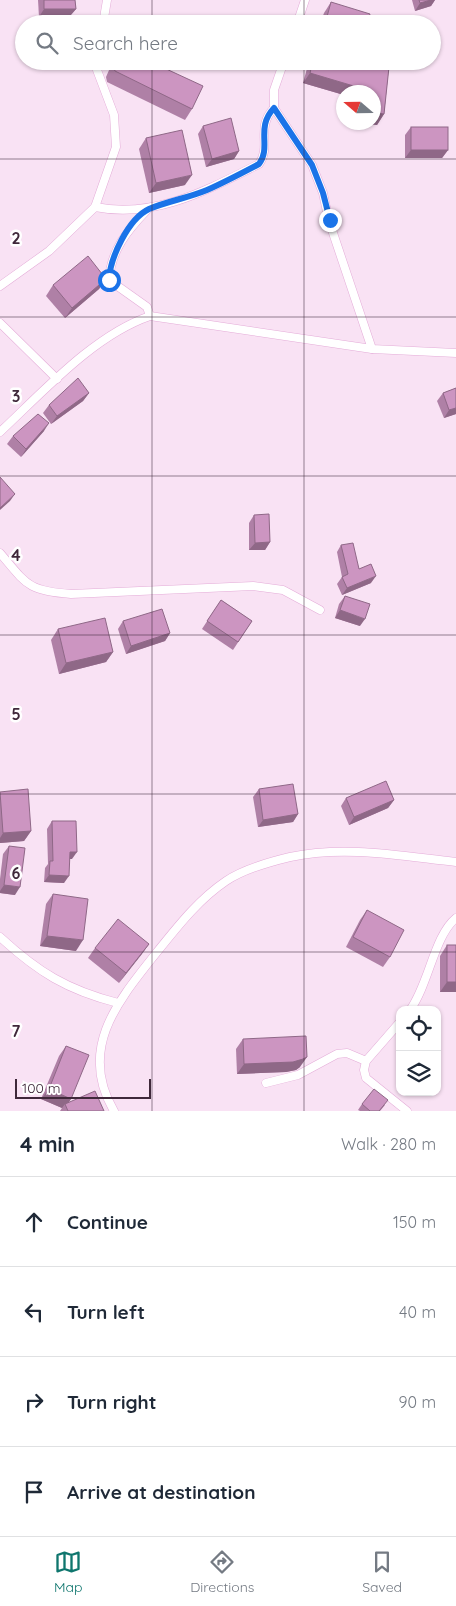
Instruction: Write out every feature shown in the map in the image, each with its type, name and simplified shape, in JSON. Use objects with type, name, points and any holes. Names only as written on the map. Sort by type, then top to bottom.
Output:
[{"type":"street","points":[[104,15],[107,0]]},
{"type":"street","points":[[300,15],[305,0]]},
{"type":"street","points":[[0,286],[49,251],[96,207],[116,147],[114,115],[97,70]]},
{"type":"street","points":[[281,70],[274,90],[274,108],[312,165],[323,193],[372,349]]},
{"type":"street","points":[[96,207],[117,212],[147,210],[206,190],[259,164],[264,155],[265,119],[274,108]]},
{"type":"street","points":[[147,210],[127,231],[118,245],[110,270],[109,280],[147,307],[150,316]]},
{"type":"street","points":[[0,432],[57,379],[102,343],[134,322],[150,316],[372,349],[456,353]]},
{"type":"street","points":[[0,323],[57,379]]},
{"type":"street","points":[[0,553],[25,584],[46,592],[71,594],[253,586],[283,590],[320,610]]},
{"type":"street","points":[[114,1111],[102,1084],[100,1051],[104,1032],[118,1003],[182,920],[227,880],[253,869],[288,858],[332,851],[456,862]]},
{"type":"street","points":[[412,1006],[420,993],[444,933],[456,918]]},
{"type":"street","points":[[0,937],[58,983],[94,997],[118,1003]]},
{"type":"street","points":[[396,1027],[366,1061],[364,1070],[366,1078],[407,1111]]},
{"type":"street","points":[[266,1083],[298,1075],[337,1054],[347,1054],[366,1061]]},
{"type":"building","points":[[44,0],[75,0],[76,9],[44,9]]},
{"type":"building","points":[[419,0],[431,0],[420,3]]},
{"type":"building","points":[[331,2],[370,14],[370,15],[327,15]]},
{"type":"building","points":[[168,70],[203,86],[192,109],[115,71]]},
{"type":"building","points":[[311,70],[389,70],[384,114],[381,114],[381,85],[350,85],[310,73]]},
{"type":"building","points":[[231,118],[239,151],[212,159],[203,126]]},
{"type":"building","points":[[411,127],[448,127],[448,150],[411,150]]},
{"type":"building","points":[[182,130],[192,175],[156,183],[146,138]]},
{"type":"building","points":[[88,256],[106,279],[72,308],[53,285]]},
{"type":"building","points":[[78,378],[89,393],[57,416],[49,405]]},
{"type":"building","points":[[456,388],[456,408],[449,410],[443,393]]},
{"type":"building","points":[[38,414],[49,423],[26,449],[13,436]]},
{"type":"building","points":[[0,477],[15,494],[0,508]]},
{"type":"building","points":[[269,514],[270,542],[255,543],[254,515]]},
{"type":"building","points":[[353,543],[359,569],[371,564],[376,576],[347,588],[342,577],[348,574],[341,545]]},
{"type":"building","points":[[345,596],[370,604],[365,619],[340,610]]},
{"type":"building","points":[[221,600],[252,621],[238,642],[207,621]]},
{"type":"building","points":[[162,609],[170,633],[131,646],[123,621]]},
{"type":"building","points":[[105,618],[113,652],[66,663],[58,629]]},
{"type":"building","points":[[386,781],[394,800],[354,817],[346,798]]},
{"type":"building","points":[[293,784],[298,814],[263,820],[259,789]]},
{"type":"building","points":[[28,789],[31,831],[3,833],[0,792]]},
{"type":"building","points":[[52,821],[76,821],[77,852],[70,852],[69,876],[49,875],[50,861],[53,861]]},
{"type":"building","points":[[9,846],[25,848],[20,887],[4,885]]},
{"type":"building","points":[[53,894],[88,899],[83,940],[47,936]]},
{"type":"building","points":[[367,910],[404,930],[390,957],[353,937]]},
{"type":"building","points":[[118,919],[149,944],[126,973],[95,948]]},
{"type":"building","points":[[447,945],[456,945],[456,982],[447,982]]},
{"type":"building","points":[[306,1036],[307,1057],[303,1059],[293,1062],[244,1064],[243,1039]]},
{"type":"building","points":[[66,1046],[89,1055],[71,1099],[49,1089]]},
{"type":"building","points":[[374,1089],[388,1100],[379,1111],[370,1111],[362,1104]]},
{"type":"building","points":[[95,1091],[104,1111],[68,1111],[65,1104]]},
{"type":"route","points":[[109,280],[110,270],[118,245],[127,231],[147,210],[206,190],[259,164],[264,155],[265,119],[274,108],[281,122],[312,165],[323,193],[330,220]]}]
